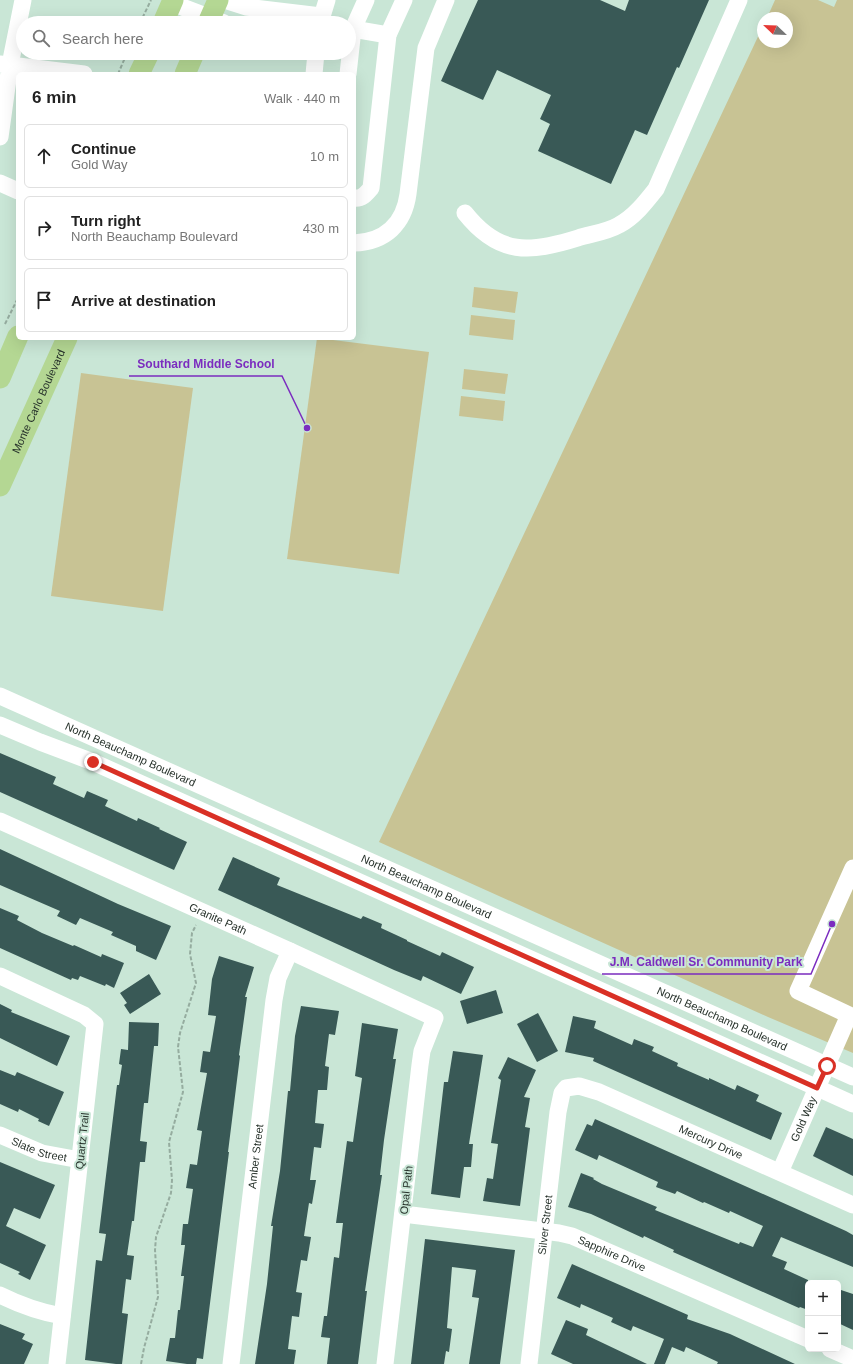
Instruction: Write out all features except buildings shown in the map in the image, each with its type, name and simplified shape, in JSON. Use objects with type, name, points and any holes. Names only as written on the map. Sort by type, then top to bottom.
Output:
[{"type":"main road","points":[[166,16],[173,1]]},
{"type":"main road","points":[[140,72],[146,60]]},
{"type":"main road","points":[[186,72],[191,60]]},
{"type":"main road","points":[[0,378],[12,330]]},
{"type":"main road","name":"Monte Carlo Boulevard","points":[[0,486],[66,340]]},
{"type":"street","points":[[18,16],[23,0]]},
{"type":"street","points":[[224,0],[246,7],[297,16]]},
{"type":"street","points":[[321,16],[327,0]]},
{"type":"street","points":[[356,22],[366,0]]},
{"type":"street","points":[[356,198],[366,195],[371,188],[388,35],[404,0]]},
{"type":"street","points":[[356,243],[371,241],[380,237],[394,226],[404,213],[426,48],[446,0]]},
{"type":"street","points":[[465,213],[485,235],[499,243],[516,248],[533,249],[548,247],[618,226],[632,216],[656,189],[739,0]]},
{"type":"street","points":[[173,1],[215,16]]},
{"type":"street","points":[[0,137],[5,64],[16,25]]},
{"type":"street","points":[[356,30],[388,35]]},
{"type":"street","points":[[314,72],[315,60]]},
{"type":"street","points":[[348,72],[350,60]]},
{"type":"street","points":[[5,64],[68,72]]},
{"type":"street","points":[[0,183],[16,190]]},
{"type":"street","name":"North Beauchamp Boulevard","points":[[0,696],[853,1077]]},
{"type":"street","name":"North Beauchamp Boulevard","points":[[0,725],[93,762],[853,1104]]},
{"type":"street","name":"Granite Path","points":[[0,821],[290,951],[435,1018]]},
{"type":"street","points":[[851,1015],[798,991],[853,868]]},
{"type":"street","name":"Amber Street","points":[[230,1364],[274,1000],[278,978],[290,951]]},
{"type":"street","name":"Quartz Trail","points":[[0,976],[84,1015],[95,1024],[56,1364]]},
{"type":"street","name":"Gold Way","points":[[780,1172],[851,1015]]},
{"type":"street","name":"Opal Path","points":[[385,1364],[422,1051],[435,1018]]},
{"type":"street","name":"Mercury Drive","points":[[566,1088],[579,1086],[599,1092],[853,1205]]},
{"type":"street","name":"Silver Street","points":[[529,1364],[558,1112],[562,1093],[566,1088]]},
{"type":"street","name":"Slate Street","points":[[0,1135],[42,1153],[80,1160]]},
{"type":"street","name":"Sapphire Drive","points":[[403,1214],[559,1233],[585,1241],[805,1338]]},
{"type":"street","points":[[0,1295],[44,1313],[62,1316]]},
{"type":"street","points":[[837,1352],[853,1359]]},
{"type":"path","points":[[143,16],[151,0]]},
{"type":"path","points":[[119,72],[124,60]]},
{"type":"path","points":[[12,330],[16,309]]},
{"type":"path","points":[[141,1364],[158,1298],[155,1250],[156,1237],[171,1193],[172,1180],[169,1142],[183,1092],[178,1047],[180,1033],[194,994],[196,983],[190,954],[192,933],[197,922]]},
{"type":"shaded area","points":[[775,0],[818,0],[834,7],[837,0],[853,0],[853,1053],[768,1017],[379,842],[757,39],[757,48],[793,48],[793,12],[770,12]]},
{"type":"shaded area","points":[[474,287],[518,292],[515,313],[472,307]]},
{"type":"shaded area","points":[[471,315],[515,320],[513,340],[469,335]]},
{"type":"shaded area","points":[[317,340],[333,340],[429,352],[399,574],[287,559]]},
{"type":"shaded area","points":[[464,369],[508,374],[505,394],[462,389]]},
{"type":"shaded area","points":[[81,373],[193,388],[163,611],[51,596]]},
{"type":"shaded area","points":[[461,396],[505,401],[503,421],[459,416]]},
{"type":"place","name":"Southard Middle School","points":[[307,428]]},
{"type":"place","name":"J.M. Caldwell Sr. Community Park","points":[[832,924]]},
{"type":"route","points":[[93,762],[817,1088],[827,1066]]}]
